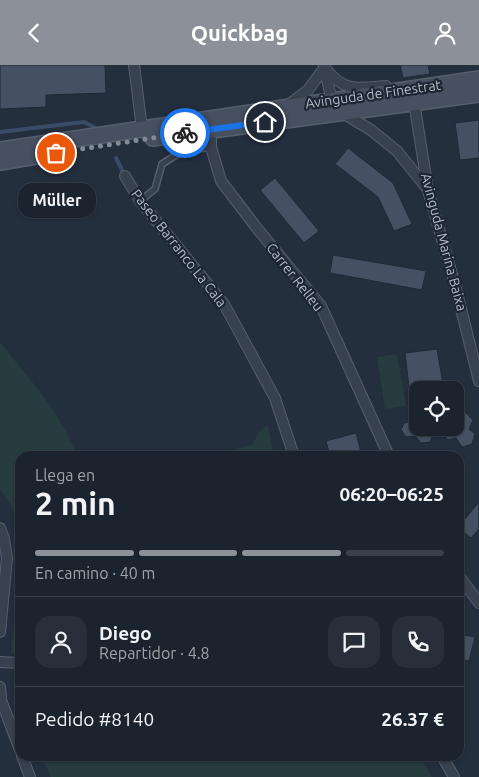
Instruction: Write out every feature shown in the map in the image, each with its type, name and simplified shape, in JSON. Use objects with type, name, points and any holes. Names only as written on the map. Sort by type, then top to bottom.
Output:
[{"type":"main road","name":"Avinguda de Finestrat","points":[[0,162],[321,114],[337,106],[391,92],[479,79]]},
{"type":"main road","name":"Avinguda de Finestrat","points":[[0,150],[282,107],[414,102],[479,94]]},
{"type":"street","points":[[134,65],[142,129]]},
{"type":"street","points":[[325,66],[337,88],[337,106]]},
{"type":"street","points":[[325,66],[330,93],[337,106],[397,151],[428,190]]},
{"type":"street","points":[[282,107],[293,102],[308,91],[325,66]]},
{"type":"street","points":[[333,78],[346,87],[354,89],[416,84],[432,86]]},
{"type":"street","name":"Avinguda de Finestrat","points":[[414,102],[416,95],[432,86]]},
{"type":"street","name":"Avinguda de Finestrat","points":[[391,92],[411,98],[414,102]]},
{"type":"street","name":"Avinguda Marina Baixa","points":[[414,102],[428,190],[455,285],[479,381]]},
{"type":"street","name":"Carrer Relleu","points":[[211,130],[211,147],[221,181],[321,306],[387,451]]},
{"type":"street","name":"Paseo Barranco La Cala","points":[[125,176],[140,201],[224,305],[275,398],[292,451]]},
{"type":"street","points":[[0,528],[7,558],[0,632]]},
{"type":"street","points":[[464,583],[479,603]]},
{"type":"street","points":[[0,662],[15,663]]},
{"type":"street","points":[[0,687],[1,700],[15,737]]},
{"type":"street","points":[[24,761],[30,777]]},
{"type":"street","points":[[445,761],[454,777]]},
{"type":"lane","points":[[140,201],[155,189],[162,164],[181,152],[211,147]]},
{"type":"green space","points":[[0,342],[63,425],[75,451],[15,451],[15,517],[8,501],[0,490]]},
{"type":"green space","points":[[397,354],[406,406],[385,409],[377,357]]},
{"type":"green space","points":[[268,426],[273,451],[228,451],[252,445],[261,429]]},
{"type":"green space","points":[[15,610],[15,653],[11,653]]},
{"type":"green space","points":[[44,761],[422,761],[432,777],[51,777]]},
{"type":"building","points":[[0,65],[105,65],[106,93],[46,95],[46,107],[0,109]]},
{"type":"building","points":[[400,65],[428,65],[430,74],[403,78]]},
{"type":"building","points":[[479,120],[479,158],[460,160],[455,123]]},
{"type":"building","points":[[348,148],[393,183],[412,224],[394,231],[378,197],[335,164]]},
{"type":"building","points":[[275,178],[319,231],[304,243],[260,190]]},
{"type":"building","points":[[333,255],[426,271],[422,290],[330,273]]},
{"type":"building","points":[[437,349],[442,381],[409,381],[409,387],[405,353]]},
{"type":"building","points":[[465,412],[473,420],[469,429],[475,434],[472,444],[462,447],[456,438],[448,440],[445,436],[464,436]]},
{"type":"building","points":[[409,422],[409,436],[415,436],[406,437],[401,430],[404,423]]},
{"type":"building","points":[[356,433],[361,451],[329,451],[326,441]]},
{"type":"building","points":[[415,436],[432,436],[430,442],[421,443]]},
{"type":"building","points":[[479,502],[479,529],[471,538],[464,532],[464,520]]},
{"type":"building","points":[[464,635],[475,637],[469,661],[464,660]]},
{"type":"waterway","points":[[0,132],[84,122],[94,127]]},
{"type":"waterway","points":[[116,158],[125,176]]},
{"type":"way so far","points":[[56,153],[185,133]]},
{"type":"place","name":"Müller","points":[[56,153]]},
{"type":"route","points":[[185,133],[265,122]]}]
